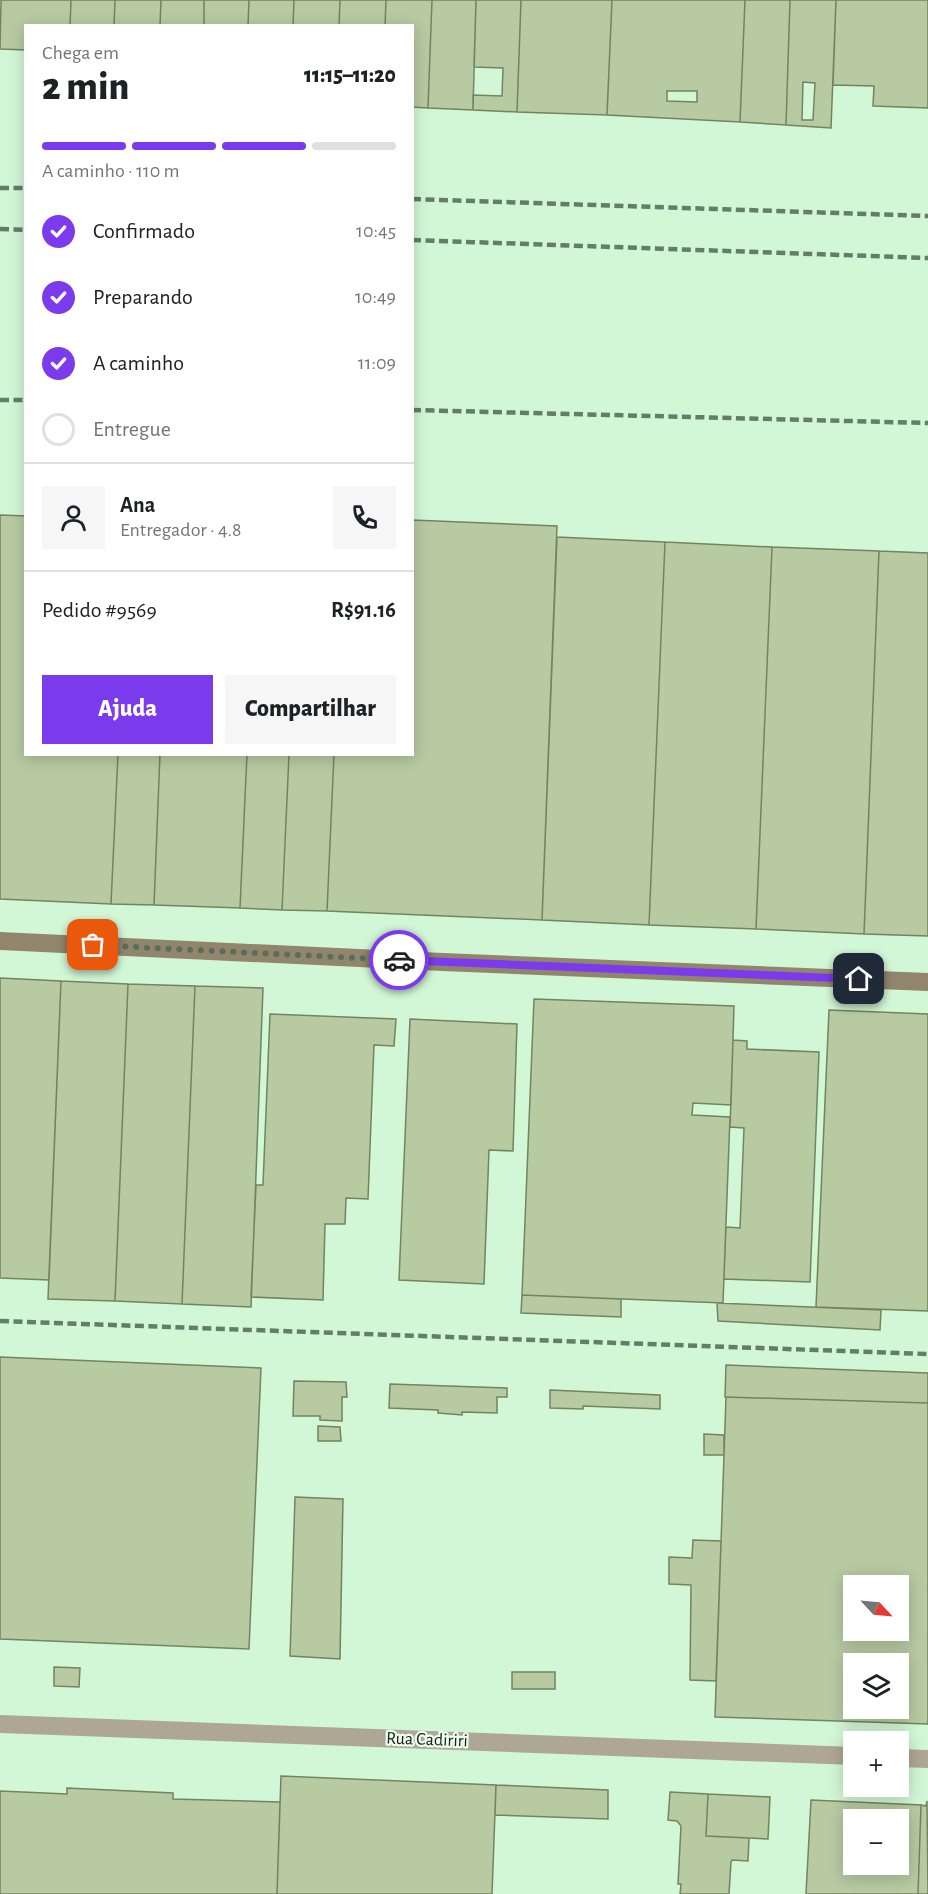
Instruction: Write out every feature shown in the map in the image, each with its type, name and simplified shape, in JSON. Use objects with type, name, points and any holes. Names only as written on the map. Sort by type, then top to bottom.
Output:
[{"type":"street","points":[[0,941],[443,963],[928,982]]},
{"type":"street","name":"Rua Cadiriri","points":[[0,1724],[843,1756]]},
{"type":"street","points":[[909,1758],[928,1759]]},
{"type":"building","points":[[1,0],[71,0],[70,24],[24,24],[24,50],[0,49]]},
{"type":"building","points":[[71,0],[115,0],[114,24],[70,24]]},
{"type":"building","points":[[115,0],[161,0],[160,24],[114,24]]},
{"type":"building","points":[[161,0],[204,0],[204,24],[160,24]]},
{"type":"building","points":[[204,0],[249,0],[248,24],[204,24]]},
{"type":"building","points":[[249,0],[294,0],[293,24],[248,24]]},
{"type":"building","points":[[294,0],[340,0],[339,24],[293,24]]},
{"type":"building","points":[[340,0],[386,0],[385,24],[339,24]]},
{"type":"building","points":[[386,0],[432,0],[428,108],[414,107],[414,24],[385,24]]},
{"type":"building","points":[[432,0],[476,0],[473,110],[428,108]]},
{"type":"building","points":[[476,0],[521,0],[517,112],[473,110],[473,95],[502,96],[503,68],[474,67]]},
{"type":"building","points":[[521,0],[612,0],[607,115],[517,112]]},
{"type":"building","points":[[612,0],[745,0],[740,122],[607,115]],"holes":[[[667,91],[697,91],[697,102],[667,101]]]},
{"type":"building","points":[[745,0],[790,0],[786,125],[740,122]]},
{"type":"building","points":[[790,0],[836,0],[831,128],[786,125]],"holes":[[[803,82],[815,83],[813,120],[802,120]]]},
{"type":"building","points":[[836,0],[928,0],[928,108],[873,106],[874,86],[833,85]]},
{"type":"building","points":[[0,515],[24,516],[24,756],[118,756],[111,904],[0,899]]},
{"type":"building","points":[[414,520],[557,526],[542,920],[327,911],[334,756],[414,756]]},
{"type":"building","points":[[557,537],[665,542],[649,925],[542,920]]},
{"type":"building","points":[[665,542],[772,547],[756,929],[649,925]]},
{"type":"building","points":[[772,547],[879,551],[864,934],[756,929]]},
{"type":"building","points":[[879,551],[928,553],[928,936],[864,934]]},
{"type":"building","points":[[118,756],[160,756],[154,905],[111,904]]},
{"type":"building","points":[[160,756],[247,756],[240,908],[154,905]]},
{"type":"building","points":[[247,756],[289,756],[282,910],[240,908]]},
{"type":"building","points":[[289,756],[334,756],[327,911],[282,910]]},
{"type":"building","points":[[0,978],[61,981],[49,1280],[0,1278]]},
{"type":"building","points":[[61,981],[128,984],[115,1301],[48,1299]]},
{"type":"building","points":[[128,984],[195,986],[182,1304],[115,1301]]},
{"type":"building","points":[[195,986],[263,988],[251,1307],[182,1304]]},
{"type":"building","points":[[534,999],[734,1006],[731,1105],[693,1103],[692,1115],[730,1117],[723,1303],[522,1295]]},
{"type":"building","points":[[829,1010],[928,1014],[928,1311],[816,1307]]},
{"type":"building","points":[[270,1014],[396,1019],[394,1046],[374,1045],[368,1199],[346,1198],[345,1224],[325,1224],[323,1300],[251,1297],[256,1185],[263,1185]]},
{"type":"building","points":[[410,1019],[517,1024],[513,1151],[489,1150],[484,1284],[399,1280]]},
{"type":"building","points":[[733,1040],[747,1041],[747,1049],[819,1052],[810,1282],[724,1279],[726,1227],[740,1228],[744,1128],[730,1127]]},
{"type":"building","points":[[522,1295],[621,1299],[621,1317],[521,1313]]},
{"type":"building","points":[[717,1303],[881,1310],[880,1330],[718,1321]]},
{"type":"building","points":[[0,1357],[261,1368],[249,1649],[0,1639]]},
{"type":"building","points":[[726,1365],[928,1373],[928,1403],[725,1397]]},
{"type":"building","points":[[294,1381],[346,1382],[347,1397],[342,1397],[342,1421],[320,1420],[320,1416],[293,1416]]},
{"type":"building","points":[[390,1384],[507,1388],[507,1397],[497,1397],[497,1413],[462,1412],[462,1415],[438,1413],[438,1410],[389,1408]]},
{"type":"building","points":[[550,1390],[660,1395],[660,1409],[583,1406],[583,1409],[550,1408]]},
{"type":"building","points":[[726,1397],[928,1403],[928,1724],[715,1717]]},
{"type":"building","points":[[318,1426],[340,1427],[341,1441],[318,1441]]},
{"type":"building","points":[[704,1434],[724,1435],[724,1455],[704,1455]]},
{"type":"building","points":[[295,1497],[343,1499],[340,1659],[290,1656]]},
{"type":"building","points":[[693,1540],[721,1541],[716,1681],[690,1680],[691,1585],[669,1584],[669,1557],[692,1558]]},
{"type":"building","points":[[54,1667],[80,1668],[79,1687],[54,1686]]},
{"type":"building","points":[[512,1672],[555,1672],[555,1689],[512,1689]]},
{"type":"building","points":[[281,1776],[496,1785],[492,1894],[277,1894]]},
{"type":"building","points":[[496,1785],[608,1790],[608,1819],[495,1815]]},
{"type":"building","points":[[67,1788],[173,1793],[173,1799],[280,1802],[277,1894],[0,1894],[0,1791],[67,1794]]},
{"type":"building","points":[[670,1792],[708,1794],[706,1836],[749,1838],[748,1861],[732,1860],[731,1862],[729,1894],[680,1894],[681,1884],[678,1884],[681,1826],[677,1821],[668,1820]]},
{"type":"building","points":[[708,1794],[770,1797],[768,1839],[706,1836]]},
{"type":"building","points":[[811,1800],[921,1805],[918,1894],[806,1894]]},
{"type":"building","points":[[927,1801],[928,1894],[918,1894],[921,1805],[926,1806]]},
{"type":"railway","points":[[0,188],[24,188]]},
{"type":"railway","points":[[414,199],[928,216]]},
{"type":"railway","points":[[0,229],[24,230]]},
{"type":"railway","points":[[414,240],[928,258]]},
{"type":"railway","points":[[0,400],[24,400]]},
{"type":"railway","points":[[414,410],[928,423]]},
{"type":"railway","points":[[0,1321],[928,1354]]},
{"type":"way so far","points":[[93,945],[399,960]]},
{"type":"route","points":[[399,960],[859,979]]}]
